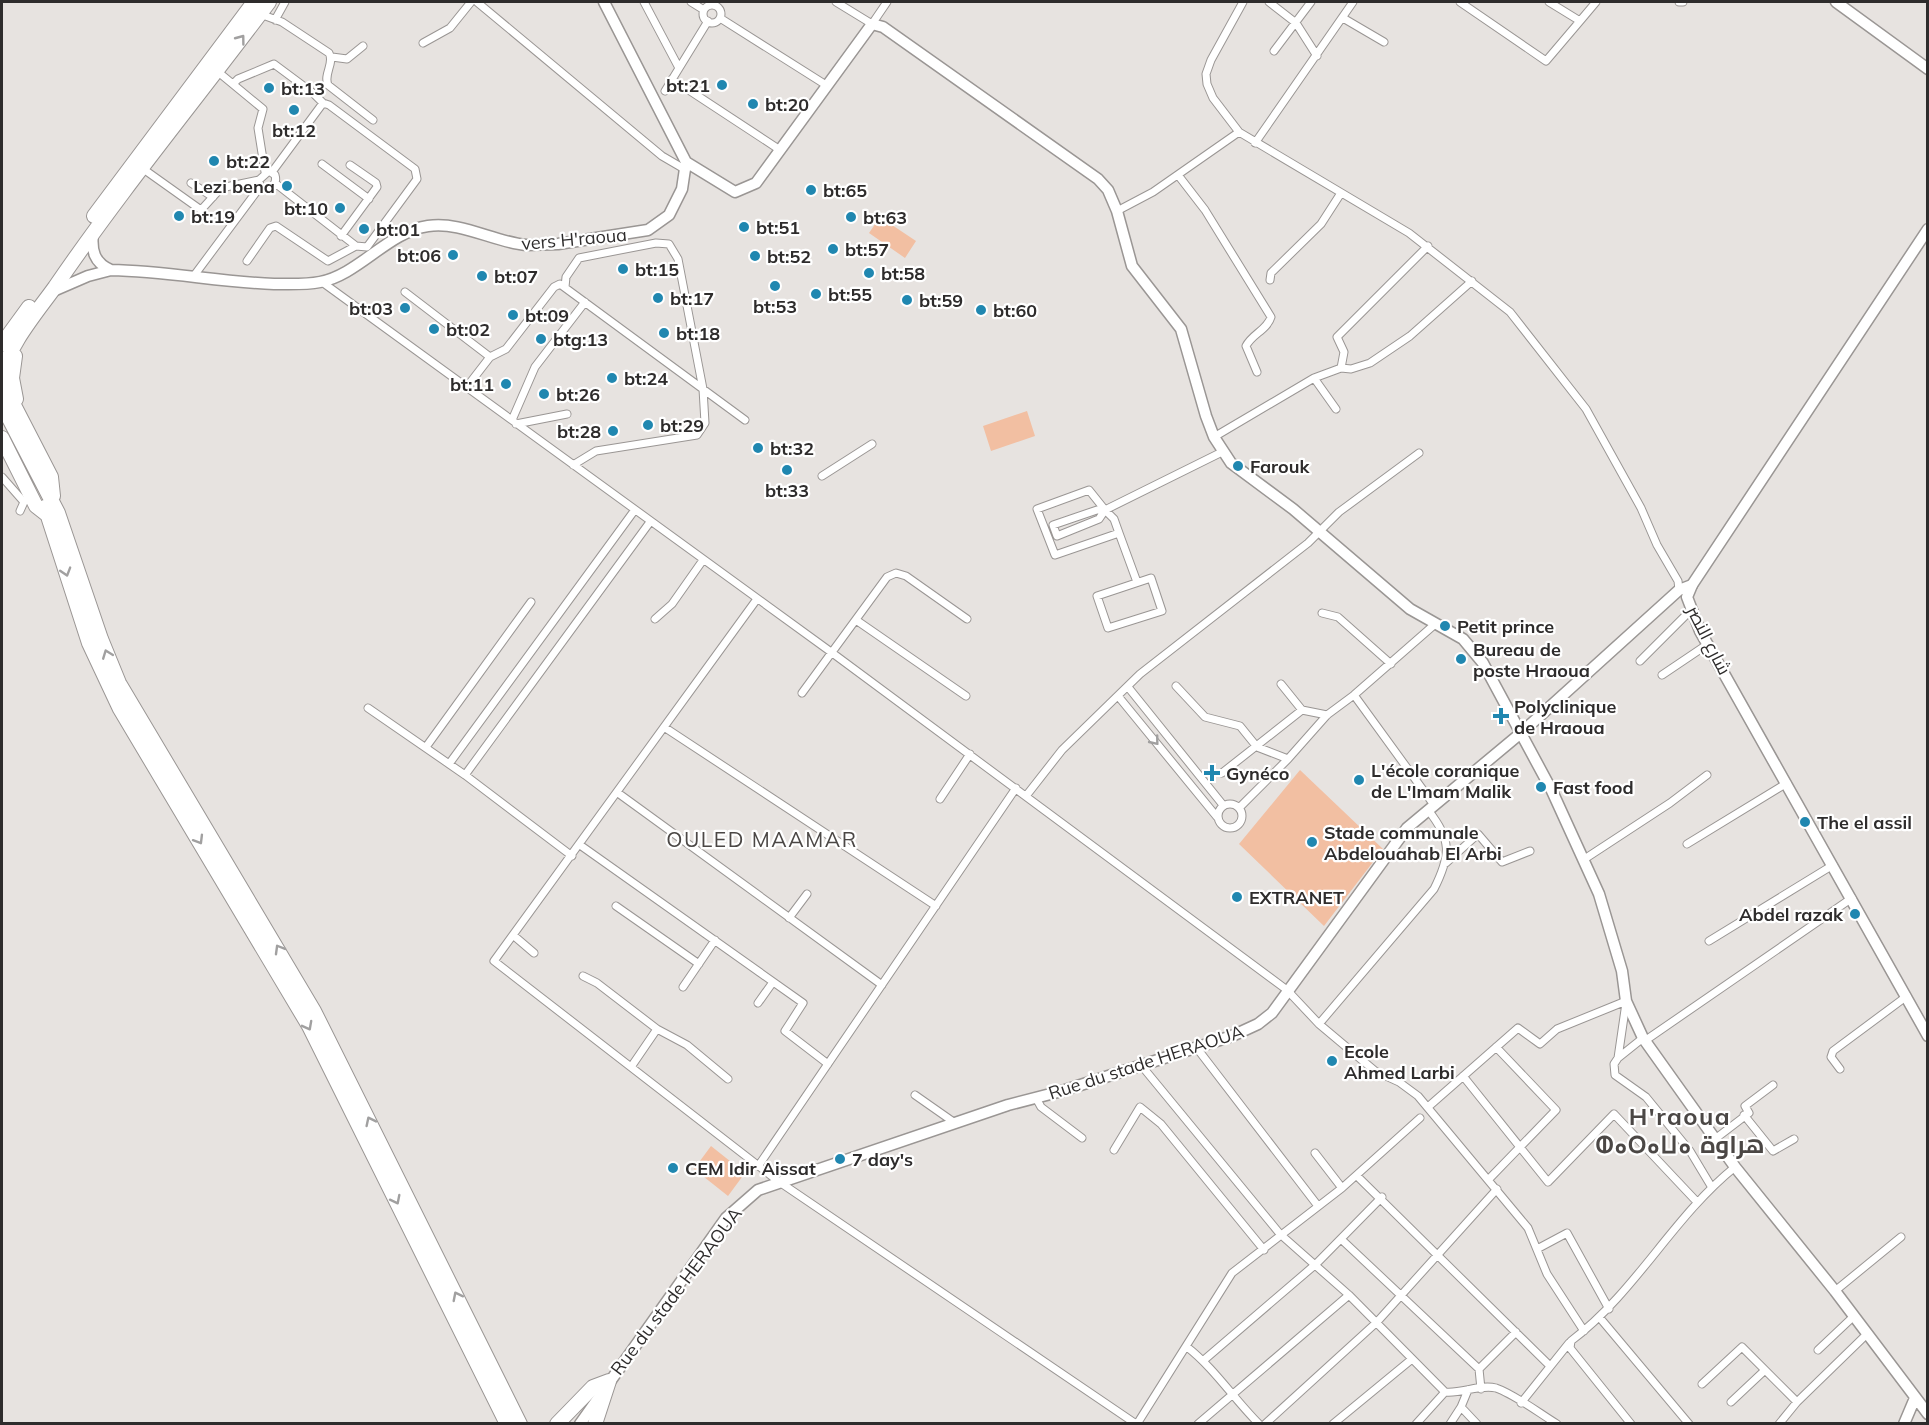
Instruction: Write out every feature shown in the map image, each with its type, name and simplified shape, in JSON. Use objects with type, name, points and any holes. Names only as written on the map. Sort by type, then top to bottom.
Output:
[{"type":"highway","points":[[2,344],[107,196],[257,8],[269,2]]},
{"type":"highway","points":[[2,377],[4,364],[93,231],[217,71],[257,8]]},
{"type":"highway","points":[[2,330],[24,313]]},
{"type":"highway","points":[[18,342],[12,378],[21,419]]},
{"type":"highway","points":[[2,382],[51,477],[54,492],[52,501]]},
{"type":"highway","points":[[2,405],[52,501],[119,683],[314,1011],[517,1421]]},
{"type":"highway","points":[[2,423],[50,517],[89,644],[109,687],[309,1026],[517,1421]]},
{"type":"highway","points":[[2,441],[19,484],[36,506],[50,517]]},
{"type":"highway","points":[[557,1424],[593,1387],[609,1381]]},
{"type":"highway","points":[[595,1424],[609,1381]]},
{"type":"street","points":[[275,20],[285,2]]},
{"type":"street","points":[[423,43],[450,28],[471,2]]},
{"type":"street","points":[[477,2],[662,156],[735,192],[756,183],[887,2]]},
{"type":"street","points":[[604,2],[686,166]]},
{"type":"street","points":[[644,2],[679,68]]},
{"type":"street","points":[[691,2],[705,9]]},
{"type":"street","points":[[836,2],[872,24],[883,27],[1098,179],[1108,190],[1118,211],[1132,266],[1181,329],[1214,437],[1222,452],[1246,477],[1275,495],[1410,609],[1434,625],[1458,636],[1469,645],[1499,688],[1582,860],[1609,923],[1622,971],[1626,1001],[1618,1058]]},
{"type":"street","points":[[1243,2],[1211,60],[1206,74],[1207,84],[1213,98],[1239,132],[1428,246],[1510,312],[1586,409],[1641,508],[1657,545],[1678,580],[1679,590]]},
{"type":"street","points":[[1269,2],[1296,23],[1317,56]]},
{"type":"street","points":[[1274,51],[1311,2]]},
{"type":"street","points":[[1255,143],[1353,2]]},
{"type":"street","points":[[1460,2],[1546,61],[1596,2]]},
{"type":"street","points":[[1549,2],[1580,21]]},
{"type":"street","points":[[1836,2],[1928,69]]},
{"type":"street","points":[[718,4],[720,18],[712,23],[708,21],[703,14],[705,9],[718,4]]},
{"type":"street","points":[[257,8],[327,51],[332,57],[347,58],[363,46]]},
{"type":"street","points":[[720,18],[826,85]]},
{"type":"street","points":[[1343,18],[1384,42]]},
{"type":"street","points":[[665,91],[708,21]]},
{"type":"street","points":[[332,57],[326,77],[328,86],[373,120]]},
{"type":"street","points":[[217,71],[263,109],[258,128],[268,172],[276,179],[275,183],[341,236],[356,246],[367,247],[417,179],[415,169],[330,105],[322,103],[314,93],[274,64],[254,71],[234,83]]},
{"type":"street","points":[[672,79],[780,150]]},
{"type":"street","points":[[193,277],[268,172],[322,103]]},
{"type":"street","points":[[1118,211],[1178,175],[1239,132]]},
{"type":"street","points":[[322,164],[369,199]]},
{"type":"street","points":[[341,236],[377,188],[376,183],[350,165]]},
{"type":"street","name":"vers H'raoua","points":[[111,270],[254,283],[322,282],[405,233],[429,226],[458,229],[510,244],[526,245],[558,244],[648,230],[663,222],[675,207],[686,166]]},
{"type":"street","points":[[141,168],[198,210],[205,207],[220,188],[260,183]]},
{"type":"street","points":[[1178,175],[1205,210],[1271,317],[1269,324],[1250,338],[1246,346],[1257,372]]},
{"type":"street","points":[[192,183],[213,197]]},
{"type":"street","points":[[260,183],[267,190],[275,183]]},
{"type":"street","points":[[1270,280],[1271,273],[1321,224],[1341,193]]},
{"type":"street","points":[[247,261],[270,228],[276,226],[328,261],[356,246]]},
{"type":"street","name":"شارع النصر","points":[[1928,229],[1692,585],[1687,597],[1708,644],[1928,1036]]},
{"type":"street","points":[[93,231],[93,253],[100,264],[111,270]]},
{"type":"street","points":[[565,287],[566,277],[579,258],[656,243],[669,244],[678,260],[703,388],[705,423],[697,435],[596,451],[573,465]]},
{"type":"street","points":[[1341,368],[1344,352],[1337,337],[1428,246]]},
{"type":"street","points":[[51,292],[88,276],[111,270]]},
{"type":"street","points":[[1214,437],[1314,378],[1341,368],[1351,369],[1370,363],[1410,336],[1472,281]]},
{"type":"street","points":[[322,282],[1016,788],[1287,990],[1319,1024],[1375,1071],[1399,1082],[1428,1107],[1528,1228],[1547,1274],[1584,1331]]},
{"type":"street","points":[[466,388],[490,357],[506,350],[554,287],[560,284],[745,420]]},
{"type":"street","points":[[405,292],[490,357]]},
{"type":"street","points":[[514,422],[536,367],[585,302]]},
{"type":"street","points":[[1314,378],[1336,409]]},
{"type":"street","points":[[514,422],[567,414]]},
{"type":"street","points":[[822,476],[872,444]]},
{"type":"street","points":[[1105,510],[1099,519],[1057,536],[1053,525],[1097,510],[1105,510],[1222,452]]},
{"type":"street","points":[[1026,796],[1062,750],[1128,687],[1222,608],[1308,543],[1339,512],[1419,453]]},
{"type":"street","points":[[2,477],[19,484],[24,502],[20,511]]},
{"type":"street","points":[[1119,533],[1054,555],[1037,509],[1089,490],[1114,519],[1137,582]]},
{"type":"street","points":[[449,764],[634,511]]},
{"type":"street","points":[[465,775],[650,522]]},
{"type":"street","points":[[656,620],[672,604],[703,560]]},
{"type":"street","points":[[802,693],[887,577],[896,573],[906,576],[967,619]]},
{"type":"street","points":[[1153,579],[1162,611],[1108,629],[1097,596],[1137,582],[1153,579]]},
{"type":"street","name":"Rue du stade HERAOUA","points":[[580,1424],[726,1218],[758,1190],[778,1181],[955,1123],[1142,1065],[1258,1024],[1272,1013],[1407,828],[1521,733],[1679,590],[1692,585]]},
{"type":"street","points":[[757,599],[494,961],[778,1181],[1136,1424],[1232,1273],[1342,1188],[1420,1118]]},
{"type":"street","points":[[426,747],[531,602]]},
{"type":"street","points":[[1640,661],[1691,610]]},
{"type":"street","points":[[1322,613],[1338,617],[1391,664]]},
{"type":"street","points":[[856,620],[966,696]]},
{"type":"street","points":[[1239,808],[1327,716],[1391,664],[1434,625]]},
{"type":"street","points":[[1662,675],[1708,644]]},
{"type":"street","points":[[1281,684],[1302,710],[1327,716]]},
{"type":"street","points":[[1176,686],[1205,717],[1240,726],[1257,747],[1288,759]]},
{"type":"street","points":[[1128,687],[1223,805]]},
{"type":"street","points":[[1319,1024],[1434,889],[1446,863],[1448,850],[1442,828],[1431,807],[1354,695]]},
{"type":"street","points":[[1118,696],[1226,827],[1236,826],[1241,818],[1239,808],[1233,804],[1223,805]]},
{"type":"street","points":[[368,708],[465,775],[572,856]]},
{"type":"street","points":[[1222,773],[1302,710]]},
{"type":"street","points":[[664,727],[936,906]]},
{"type":"street","points":[[940,799],[970,754]]},
{"type":"street","points":[[1582,860],[1670,803],[1707,775]]},
{"type":"street","points":[[1687,844],[1787,783]]},
{"type":"street","points":[[759,1166],[1016,788]]},
{"type":"street","points":[[618,793],[882,985]]},
{"type":"street","points":[[1217,817],[1223,805]]},
{"type":"street","points":[[1446,863],[1478,834],[1502,862],[1530,851]]},
{"type":"street","points":[[580,845],[803,1004],[785,1031],[828,1064]]},
{"type":"street","points":[[1709,941],[1833,865]]},
{"type":"street","points":[[789,918],[807,894]]},
{"type":"street","points":[[1711,1186],[1690,1151],[1646,1096],[1615,1075],[1614,1064],[1618,1058],[1645,1039],[1852,898]]},
{"type":"street","points":[[616,906],[699,964]]},
{"type":"street","points":[[513,935],[534,953]]},
{"type":"street","points":[[683,987],[715,940]]},
{"type":"street","points":[[584,976],[597,983],[657,1029],[687,1046],[728,1079]]},
{"type":"street","points":[[758,1003],[773,982]]},
{"type":"street","points":[[1840,1069],[1831,1056],[1833,1051],[1906,996]]},
{"type":"street","points":[[1626,1001],[1645,1039],[1734,1167],[1868,1333],[1928,1414]]},
{"type":"street","points":[[1428,1107],[1518,1028],[1540,1044],[1557,1029],[1626,1001]]},
{"type":"street","points":[[632,1067],[657,1029]]},
{"type":"street","points":[[1196,1047],[1318,1206]]},
{"type":"street","points":[[1489,1179],[1556,1110],[1496,1047]]},
{"type":"street","points":[[1142,1065],[1280,1234],[1317,1264],[1445,1392],[1458,1394],[1468,1390],[1494,1388],[1557,1424]]},
{"type":"street","points":[[1463,1076],[1548,1182],[1614,1114],[1696,1202]]},
{"type":"street","points":[[1715,1139],[1749,1113],[1745,1106],[1773,1085]]},
{"type":"street","points":[[915,1095],[955,1123]]},
{"type":"street","points":[[1036,1098],[1041,1107],[1082,1138]]},
{"type":"street","points":[[1114,1150],[1140,1107],[1161,1124],[1264,1250]]},
{"type":"street","points":[[1744,1115],[1773,1151],[1794,1139]]},
{"type":"street","points":[[1315,1153],[1342,1188]]},
{"type":"street","points":[[1521,1403],[1571,1341],[1609,1309],[1696,1202],[1734,1167]]},
{"type":"street","points":[[1356,1176],[1548,1364]]},
{"type":"street","points":[[1265,1424],[1377,1322],[1497,1189]]},
{"type":"street","points":[[1204,1360],[1317,1264],[1381,1198]]},
{"type":"street","points":[[1537,1249],[1567,1233],[1609,1309]]},
{"type":"street","points":[[1835,1291],[1901,1237]]},
{"type":"street","points":[[1341,1239],[1479,1369],[1481,1389]]},
{"type":"street","points":[[1198,1424],[1349,1295]]},
{"type":"street","points":[[1818,1350],[1854,1316]]},
{"type":"street","points":[[1600,1318],[1689,1424]]},
{"type":"street","points":[[1479,1369],[1516,1332]]},
{"type":"street","points":[[1779,1424],[1797,1402],[1868,1333]]},
{"type":"street","points":[[1571,1341],[1570,1348],[1631,1424]]},
{"type":"street","points":[[1187,1347],[1204,1360],[1231,1395],[1259,1424]]},
{"type":"street","points":[[1701,1384],[1742,1347],[1797,1402]]},
{"type":"street","points":[[1333,1424],[1413,1359]]},
{"type":"street","points":[[1731,1402],[1764,1371]]},
{"type":"street","points":[[1450,1424],[1468,1390]]},
{"type":"street","points":[[1416,1424],[1445,1392]]},
{"type":"street","points":[[1904,1424],[1915,1398]]},
{"type":"street","points":[[1461,1407],[1477,1424]]},
{"type":"shaded area","points":[[880,217],[916,241],[905,258],[869,233]]},
{"type":"shaded area","points":[[1027,411],[1035,436],[991,451],[983,426]]},
{"type":"shaded area","name":"Stade communale Abdelouahab El Arbi","points":[[1300,770],[1383,849],[1324,926],[1239,844]]},
{"type":"shaded area","points":[[711,1146],[745,1173],[728,1196],[694,1169]]},
{"type":"place","name":"bt:21","points":[[722,85]]},
{"type":"place","name":"bt:13","points":[[269,88]]},
{"type":"place","name":"bt:20","points":[[753,104]]},
{"type":"place","name":"bt:12","points":[[294,110]]},
{"type":"place","name":"bt:22","points":[[214,161]]},
{"type":"place","name":"Lezi bena","points":[[287,186]]},
{"type":"place","name":"bt:65","points":[[811,190]]},
{"type":"place","name":"bt:10","points":[[340,208]]},
{"type":"place","name":"bt:19","points":[[179,216]]},
{"type":"place","name":"bt:63","points":[[851,217]]},
{"type":"place","name":"bt:51","points":[[744,227]]},
{"type":"place","name":"bt:01","points":[[364,229]]},
{"type":"place","name":"bt:57","points":[[833,249]]},
{"type":"place","name":"bt:06","points":[[453,255]]},
{"type":"place","name":"bt:52","points":[[755,256]]},
{"type":"place","name":"bt:15","points":[[623,269]]},
{"type":"place","name":"bt:58","points":[[869,273]]},
{"type":"place","name":"bt:07","points":[[482,276]]},
{"type":"place","name":"bt:53","points":[[775,286]]},
{"type":"place","name":"bt:55","points":[[816,294]]},
{"type":"place","name":"bt:17","points":[[658,298]]},
{"type":"place","name":"bt:59","points":[[907,300]]},
{"type":"place","name":"bt:03","points":[[405,308]]},
{"type":"place","name":"bt:60","points":[[981,310]]},
{"type":"place","name":"bt:09","points":[[513,315]]},
{"type":"place","name":"bt:02","points":[[434,329]]},
{"type":"place","name":"bt:18","points":[[664,333]]},
{"type":"place","name":"btg:13","points":[[541,339]]},
{"type":"place","name":"bt:24","points":[[612,378]]},
{"type":"place","name":"bt:11","points":[[506,384]]},
{"type":"place","name":"bt:26","points":[[544,394]]},
{"type":"place","name":"bt:29","points":[[648,425]]},
{"type":"place","name":"bt:28","points":[[613,431]]},
{"type":"place","name":"bt:32","points":[[758,448]]},
{"type":"place","name":"Farouk","points":[[1238,466]]},
{"type":"place","name":"bt:33","points":[[787,470]]},
{"type":"place","name":"Petit prince","points":[[1445,626]]},
{"type":"place","name":"Bureau de poste Hraoua","points":[[1461,659]]},
{"type":"place","name":"Polyclinique de Hraoua","points":[[1501,716]]},
{"type":"place","name":"Gynéco","points":[[1212,773]]},
{"type":"place","name":"L'école coranique de L'Imam Malik","points":[[1359,780]]},
{"type":"place","name":"Fast food","points":[[1541,787]]},
{"type":"place","name":"The el assil","points":[[1805,822]]},
{"type":"place","name":"Stade communale Abdelouahab El Arbi","points":[[1312,842]]},
{"type":"place","name":"EXTRANET","points":[[1237,897]]},
{"type":"place","name":"Abdel razak","points":[[1855,914]]},
{"type":"place","name":"Ecole Ahmed Larbi","points":[[1332,1061]]},
{"type":"place","name":"7 day's","points":[[840,1159]]},
{"type":"place","name":"CEM Idir Aissat","points":[[673,1168]]},
{"type":"district","name":"OULED MAAMAR","points":[[762,839]]},
{"type":"district","name":"H'raoua ⵀⴰⵔⴰⵡⴰ هراوة","points":[[1680,1130]]}]
